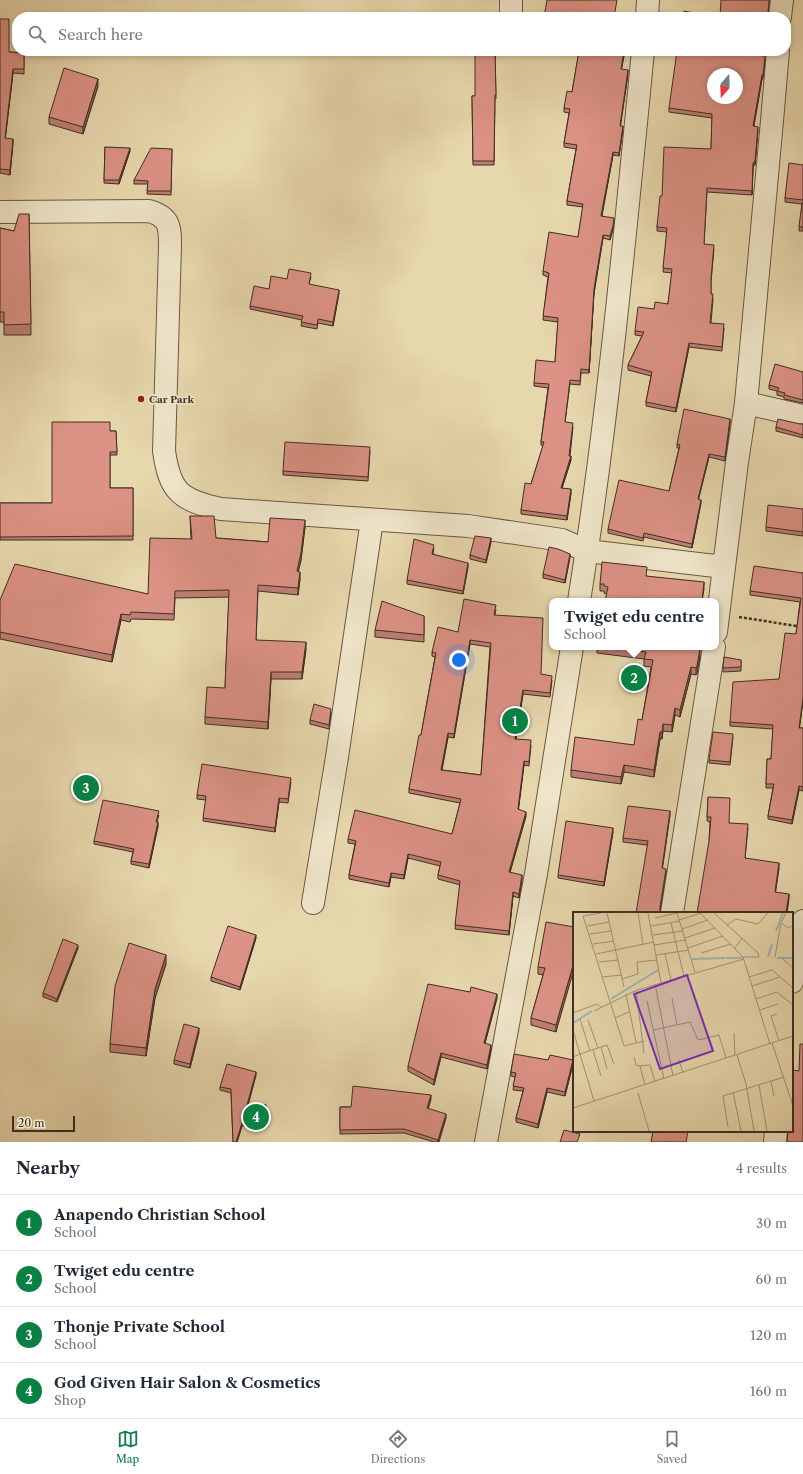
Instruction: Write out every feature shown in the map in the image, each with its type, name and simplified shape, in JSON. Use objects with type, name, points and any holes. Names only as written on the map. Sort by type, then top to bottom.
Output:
[{"type":"street","points":[[511,0],[511,12]]},
{"type":"street","points":[[647,12],[648,0]]},
{"type":"street","points":[[781,12],[782,0]]},
{"type":"street","points":[[579,598],[612,358],[642,56]]},
{"type":"street","points":[[719,607],[746,403],[778,56]]},
{"type":"street","points":[[0,212],[149,211],[159,214],[167,221],[170,232],[170,246],[164,451],[167,470],[174,486],[199,504],[220,510],[468,526],[562,540],[587,551],[724,567]]},
{"type":"street","points":[[746,403],[803,416]]},
{"type":"street","points":[[313,903],[337,757],[372,520]]},
{"type":"street","points":[[486,1142],[536,874],[572,650]]},
{"type":"street","points":[[672,912],[714,650]]},
{"type":"street","points":[[793,976],[803,921]]},
{"type":"street","points":[[775,1142],[776,1132]]},
{"type":"path","points":[[719,623],[803,627]]},
{"type":"building","points":[[547,0],[617,0],[615,12],[545,12]]},
{"type":"building","points":[[721,0],[769,0],[768,12],[720,12]]},
{"type":"building","points":[[0,19],[9,19],[9,52],[12,52],[12,56],[24,56],[24,69],[13,69],[5,138],[13,139],[10,170],[0,169]]},
{"type":"building","points":[[475,56],[495,56],[496,95],[494,161],[473,161],[472,96],[475,96]]},
{"type":"building","points":[[578,56],[623,56],[621,69],[628,70],[620,126],[623,126],[619,153],[613,152],[601,216],[614,218],[613,226],[610,236],[603,235],[594,289],[589,370],[581,369],[580,381],[570,380],[565,422],[573,423],[569,456],[571,456],[561,488],[571,489],[567,516],[521,510],[525,483],[531,484],[544,442],[541,442],[549,384],[534,383],[536,360],[555,362],[558,318],[543,316],[549,273],[543,271],[549,232],[578,237],[583,204],[567,201],[577,145],[564,143],[570,109],[564,108],[567,91],[572,92]]},
{"type":"building","points":[[676,56],[765,56],[763,75],[753,126],[758,127],[755,161],[753,163],[752,191],[707,188],[704,244],[714,245],[711,278],[711,294],[713,294],[710,323],[724,324],[722,347],[689,343],[676,408],[646,402],[652,372],[628,365],[644,332],[635,331],[638,307],[654,309],[655,302],[668,304],[672,269],[663,268],[667,228],[657,227],[660,196],[662,196],[664,147],[711,149],[712,114],[669,108]]},
{"type":"building","points":[[64,68],[98,79],[83,127],[49,117]]},
{"type":"building","points":[[105,147],[130,148],[119,180],[104,180]]},
{"type":"building","points":[[151,148],[172,149],[171,191],[147,191],[148,181],[134,180]]},
{"type":"building","points":[[789,163],[803,165],[803,200],[785,198]]},
{"type":"building","points":[[802,203],[803,227],[799,227]]},
{"type":"building","points":[[19,214],[29,214],[31,324],[4,325],[4,312],[0,312],[0,228],[14,231]]},
{"type":"building","points":[[289,269],[311,273],[309,284],[339,290],[333,322],[318,319],[317,325],[301,322],[303,316],[250,306],[254,286],[269,289],[271,276],[287,279]]},
{"type":"building","points":[[775,364],[803,372],[803,400],[784,395],[785,393],[777,391],[779,388],[769,385]]},
{"type":"building","points":[[684,409],[730,419],[725,457],[709,454],[698,499],[701,500],[692,544],[644,533],[643,538],[608,529],[619,480],[669,491],[680,445],[677,444]]},
{"type":"building","points":[[778,419],[803,424],[803,435],[776,427]]},
{"type":"building","points":[[52,422],[110,422],[110,431],[116,431],[117,452],[110,452],[110,488],[133,488],[133,536],[0,537],[0,503],[52,503]]},
{"type":"building","points":[[285,442],[370,447],[368,477],[283,471]]},
{"type":"building","points":[[768,505],[803,509],[803,532],[766,527]]},
{"type":"building","points":[[190,516],[214,516],[216,538],[268,542],[270,518],[305,520],[297,571],[300,572],[298,588],[258,585],[256,640],[306,642],[302,672],[271,672],[268,722],[205,717],[207,687],[225,688],[229,590],[175,591],[174,614],[131,612],[130,615],[121,614],[112,655],[0,632],[0,600],[15,564],[148,594],[150,538],[192,539]]},
{"type":"building","points":[[475,536],[491,538],[486,560],[470,555]]},
{"type":"building","points":[[414,539],[434,545],[432,554],[468,563],[463,591],[407,580]]},
{"type":"building","points":[[549,547],[570,554],[565,580],[543,574]]},
{"type":"building","points":[[602,562],[647,567],[646,576],[704,582],[702,598],[606,598],[608,587],[604,586],[604,584],[600,584]]},
{"type":"building","points":[[754,566],[803,573],[803,698],[799,728],[803,728],[803,787],[799,786],[792,820],[768,816],[774,784],[766,784],[767,759],[771,759],[773,725],[730,722],[733,682],[779,679],[785,633],[796,634],[801,598],[750,591]]},
{"type":"building","points":[[464,599],[496,605],[494,615],[543,618],[541,674],[552,676],[550,693],[523,690],[515,739],[531,740],[529,762],[524,761],[518,809],[526,812],[509,872],[522,875],[519,894],[513,892],[509,931],[455,925],[460,881],[438,875],[441,862],[408,854],[404,875],[391,873],[389,883],[349,875],[356,841],[348,839],[355,810],[452,834],[461,799],[409,789],[419,735],[421,735],[436,653],[432,652],[438,627],[458,632]],"holes":[[[470,640],[491,643],[481,775],[441,770],[448,733],[454,734]]]},
{"type":"building","points":[[382,601],[424,616],[424,635],[375,630]]},
{"type":"building","points":[[630,650],[700,650],[696,668],[691,667],[680,710],[675,708],[672,725],[663,724],[662,732],[660,732],[654,770],[624,765],[621,777],[571,770],[575,737],[634,745],[638,719],[642,720],[653,660],[644,659],[646,652]]},
{"type":"building","points":[[724,657],[741,660],[741,667],[723,668]]},
{"type":"building","points":[[314,704],[331,709],[329,725],[310,720]]},
{"type":"building","points":[[713,732],[733,734],[730,762],[709,760]]},
{"type":"building","points":[[202,764],[291,778],[288,799],[279,798],[275,828],[203,818],[206,796],[197,795]]},
{"type":"building","points":[[708,797],[730,798],[729,823],[748,824],[745,858],[779,863],[775,892],[789,894],[786,912],[697,912],[709,841],[711,817],[707,817]]},
{"type":"building","points":[[103,800],[159,811],[149,864],[131,861],[134,849],[94,841]]},
{"type":"building","points":[[628,806],[670,811],[662,868],[666,869],[660,912],[636,912],[648,841],[623,838]]},
{"type":"building","points":[[566,821],[613,828],[604,882],[558,875]]},
{"type":"building","points":[[546,922],[573,927],[573,966],[556,1025],[531,1018],[545,968],[538,967]]},
{"type":"building","points":[[228,926],[256,935],[240,987],[211,977]]},
{"type":"building","points":[[63,939],[78,945],[57,999],[43,993]]},
{"type":"building","points":[[129,943],[166,955],[155,989],[146,1048],[110,1044],[115,986]]},
{"type":"building","points":[[428,984],[470,992],[471,987],[497,994],[484,1043],[491,1045],[487,1065],[441,1053],[434,1080],[408,1066]]},
{"type":"building","points":[[184,1024],[199,1028],[190,1064],[174,1060]]},
{"type":"building","points":[[800,1044],[803,1044],[803,1142],[787,1142],[788,1132],[793,1132],[793,1070],[799,1071]]},
{"type":"building","points":[[514,1054],[548,1060],[550,1055],[573,1060],[565,1092],[547,1088],[538,1124],[516,1118],[524,1088],[513,1086],[516,1073],[511,1072]]},
{"type":"building","points":[[227,1064],[256,1072],[247,1105],[266,1105],[266,1122],[242,1123],[236,1142],[233,1142],[231,1089],[220,1087]]},
{"type":"building","points":[[353,1086],[431,1095],[427,1108],[446,1114],[438,1140],[404,1129],[340,1130],[340,1107],[351,1107]]},
{"type":"building","points":[[564,1130],[580,1134],[577,1142],[560,1142]]},
{"type":"building","points":[[653,1132],[688,1132],[686,1142],[651,1142]]},
{"type":"place","name":"Car Park","points":[[141,399]]},
{"type":"place","name":"Twiget edu centre","points":[[634,678]]},
{"type":"place","name":"Anapendo Christian School","points":[[515,721]]},
{"type":"place","name":"Thonje Private School","points":[[86,788]]},
{"type":"place","name":"God Given Hair Salon & Cosmetics","points":[[256,1117]]}]
